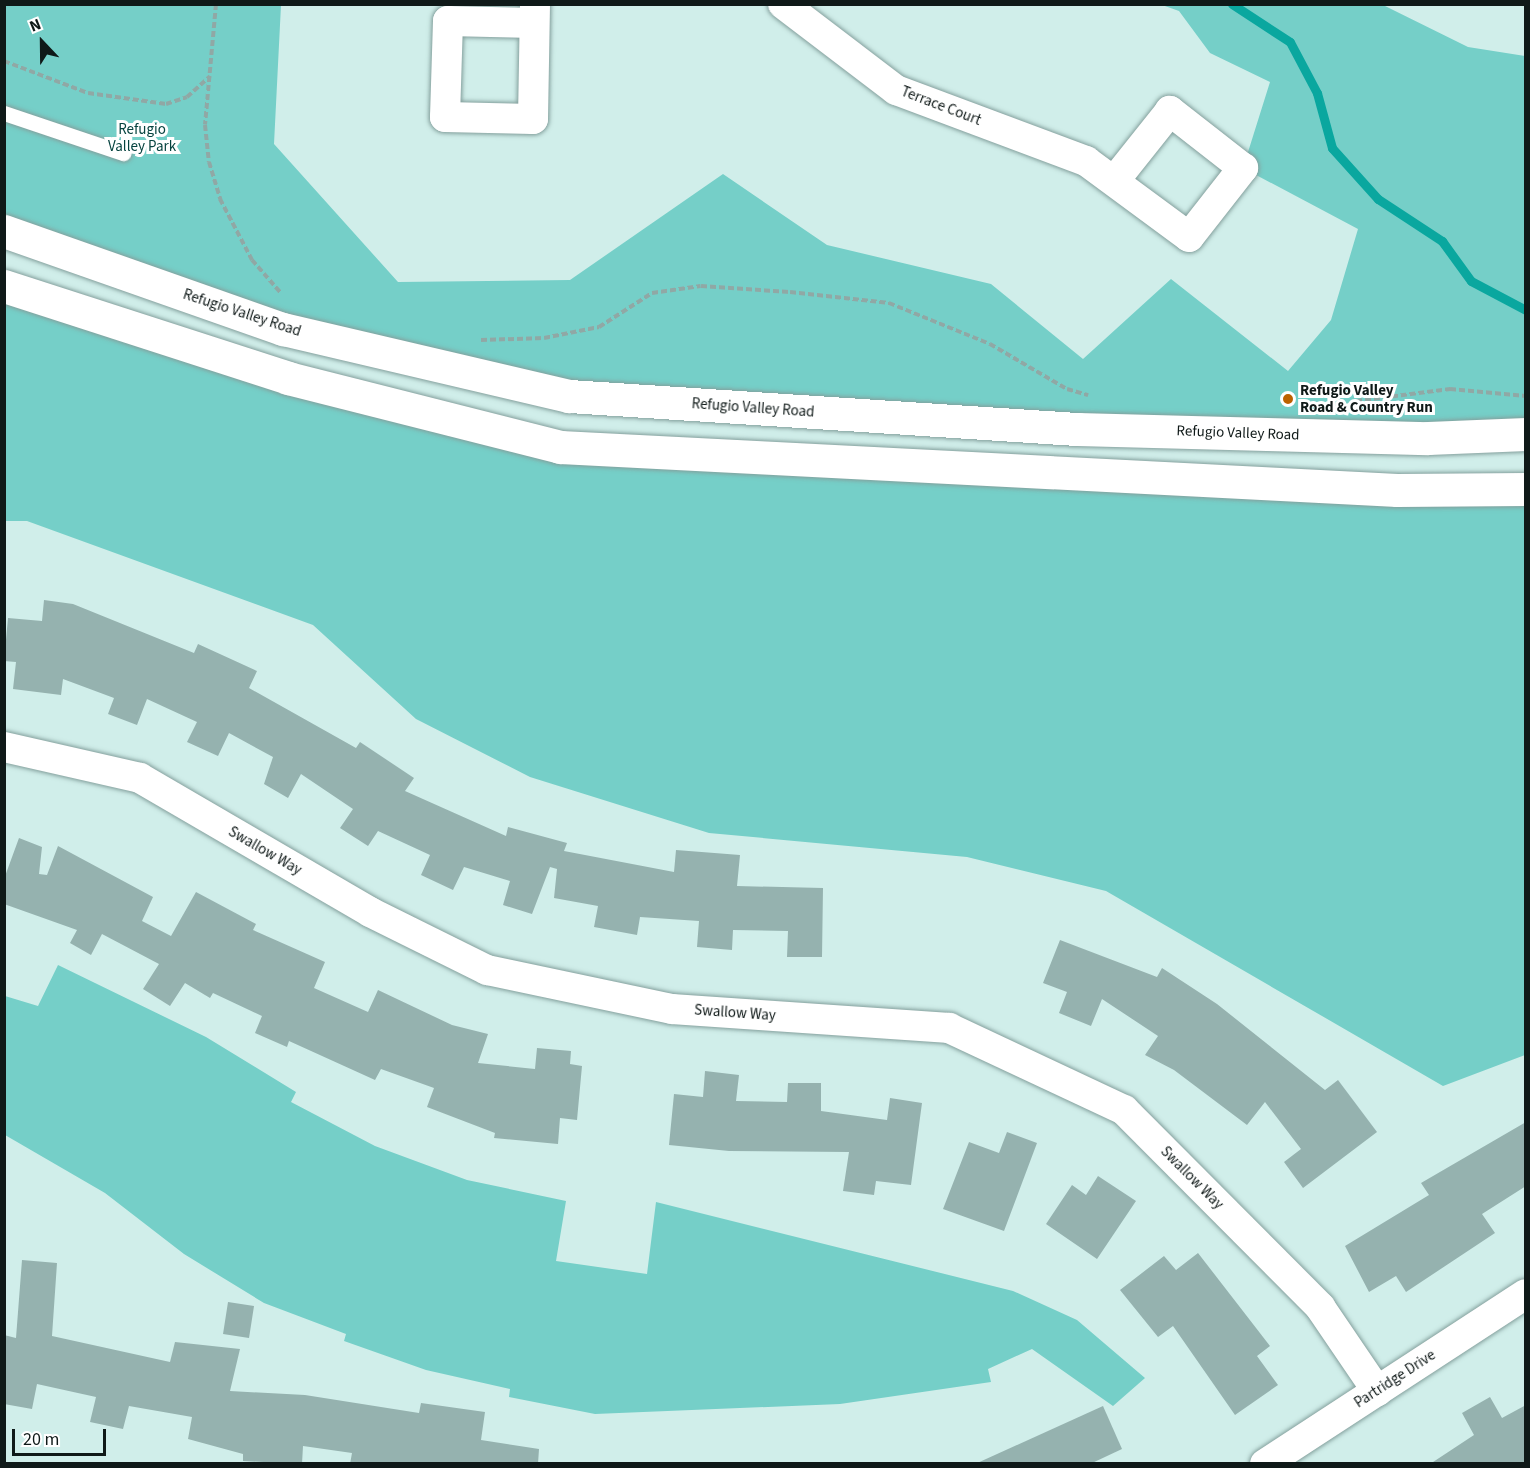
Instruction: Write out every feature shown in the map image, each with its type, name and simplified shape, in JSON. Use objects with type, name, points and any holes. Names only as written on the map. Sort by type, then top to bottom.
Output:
[{"type":"street","name":"Terrace Court","points":[[783,4],[896,90],[1053,146],[1114,180]]},
{"type":"street","name":"Refugio Valley Road","points":[[4,231],[283,329],[569,396],[1077,429],[1428,438],[1526,434]]},
{"type":"street","points":[[4,286],[288,378],[560,447],[1397,490],[1526,489]]},
{"type":"street","name":"Swallow Way","points":[[4,747],[140,778],[370,912],[487,970],[672,1008],[949,1028],[969,1037],[1124,1110],[1320,1307],[1377,1391]]},
{"type":"street","name":"Partridge Drive","points":[[1265,1464],[1526,1294]]},
{"type":"lane","points":[[4,113],[123,153]]},
{"type":"path","points":[[216,4],[205,125],[220,199],[252,260],[283,295]]},
{"type":"path","points":[[4,61],[88,93],[166,104],[187,97],[210,76]]},
{"type":"path","points":[[478,340],[544,338],[599,327],[662,292],[701,286],[790,292],[889,303],[990,345],[1067,389],[1097,397]]},
{"type":"path","points":[[1353,402],[1450,389],[1526,396]]},
{"type":"green space","name":"Refugio Valley Park","points":[[5,5],[281,5],[274,144],[398,282],[570,280],[723,174],[827,245],[991,284],[1083,359],[1171,279],[1288,371],[1331,320],[1358,229],[1243,168],[1270,82],[1210,53],[1179,11],[1162,5],[1383,5],[1468,47],[1525,56],[1525,434],[569,396],[5,231]]},
{"type":"green space","points":[[4,286],[560,447],[1525,489],[1525,1055],[1443,1086],[1106,891],[967,857],[709,833],[530,777],[416,719],[313,625],[27,521],[5,521]]},
{"type":"green space","points":[[58,965],[206,1037],[296,1092],[291,1102],[375,1146],[467,1180],[566,1201],[556,1261],[647,1274],[656,1202],[1013,1291],[1077,1320],[1145,1378],[1113,1406],[1032,1349],[988,1369],[991,1382],[840,1404],[595,1414],[509,1397],[510,1389],[426,1370],[344,1341],[346,1334],[264,1303],[184,1254],[105,1193],[5,1135],[5,996],[38,1006]]},
{"type":"building","points":[[44,600],[73,604],[194,653],[198,644],[257,671],[249,688],[356,748],[360,742],[414,778],[405,791],[506,836],[508,827],[567,843],[564,851],[674,872],[676,850],[740,855],[737,886],[823,888],[822,957],[787,957],[788,931],[733,930],[732,950],[697,947],[699,921],[640,917],[637,935],[594,927],[598,906],[554,898],[557,869],[550,867],[532,914],[503,905],[510,881],[464,867],[453,890],[421,875],[430,855],[378,831],[368,846],[340,828],[353,809],[301,774],[288,798],[264,784],[273,757],[229,733],[218,756],[187,742],[197,722],[147,699],[137,725],[108,714],[114,698],[63,679],[61,695],[13,689],[16,662],[4,661],[8,618],[42,621]]},
{"type":"building","points":[[19,838],[42,847],[39,874],[47,875],[58,846],[153,897],[142,921],[171,936],[196,892],[256,924],[253,930],[325,962],[314,988],[368,1012],[378,990],[452,1025],[488,1034],[478,1063],[535,1069],[537,1048],[571,1051],[570,1064],[582,1066],[577,1120],[560,1118],[558,1144],[494,1138],[495,1133],[427,1107],[434,1088],[381,1069],[375,1080],[289,1041],[287,1047],[255,1033],[262,1016],[213,993],[210,998],[185,983],[170,1006],[143,989],[159,964],[102,934],[91,955],[70,943],[77,930],[4,904],[4,879]]},
{"type":"building","points":[[1060,940],[1157,977],[1162,968],[1217,1004],[1325,1090],[1338,1080],[1377,1132],[1303,1188],[1284,1162],[1301,1149],[1265,1102],[1247,1125],[1174,1070],[1145,1055],[1158,1036],[1102,999],[1091,1026],[1059,1013],[1067,992],[1043,983]]},
{"type":"building","points":[[705,1071],[739,1075],[736,1101],[787,1102],[788,1083],[821,1083],[821,1111],[887,1120],[890,1098],[922,1103],[911,1185],[876,1181],[874,1195],[843,1191],[849,1152],[729,1151],[669,1145],[674,1094],[703,1097]]},
{"type":"building","points":[[1526,1122],[1526,1186],[1482,1214],[1495,1233],[1406,1292],[1396,1276],[1369,1292],[1345,1246],[1429,1195],[1421,1183]]},
{"type":"building","points":[[1007,1132],[1037,1143],[1004,1231],[943,1209],[969,1142],[999,1153]]},
{"type":"building","points":[[1098,1176],[1136,1201],[1097,1259],[1046,1224],[1072,1185],[1086,1195]]},
{"type":"building","points":[[1198,1253],[1270,1346],[1257,1356],[1278,1385],[1235,1415],[1173,1326],[1158,1337],[1120,1290],[1164,1256],[1176,1270]]},
{"type":"building","points":[[22,1260],[57,1263],[52,1336],[170,1362],[175,1342],[240,1349],[230,1391],[305,1395],[419,1413],[421,1403],[485,1412],[481,1440],[539,1449],[538,1464],[350,1464],[352,1453],[303,1446],[302,1464],[243,1461],[243,1454],[188,1439],[192,1417],[129,1406],[123,1429],[90,1422],[96,1397],[37,1384],[32,1409],[4,1404],[4,1335],[16,1338]]},
{"type":"building","points":[[228,1302],[254,1306],[249,1338],[223,1334]]},
{"type":"building","points":[[1490,1397],[1502,1418],[1526,1405],[1526,1464],[1430,1464],[1474,1435],[1462,1413]]},
{"type":"building","points":[[1103,1406],[1122,1449],[1090,1464],[975,1464]]},
{"type":"waterway","points":[[1232,4],[1290,42],[1317,93],[1332,148],[1378,199],[1442,241],[1471,281],[1526,310]]},
{"type":"place","name":"Refugio Valley Road & Country Run","points":[[1288,399]]}]
